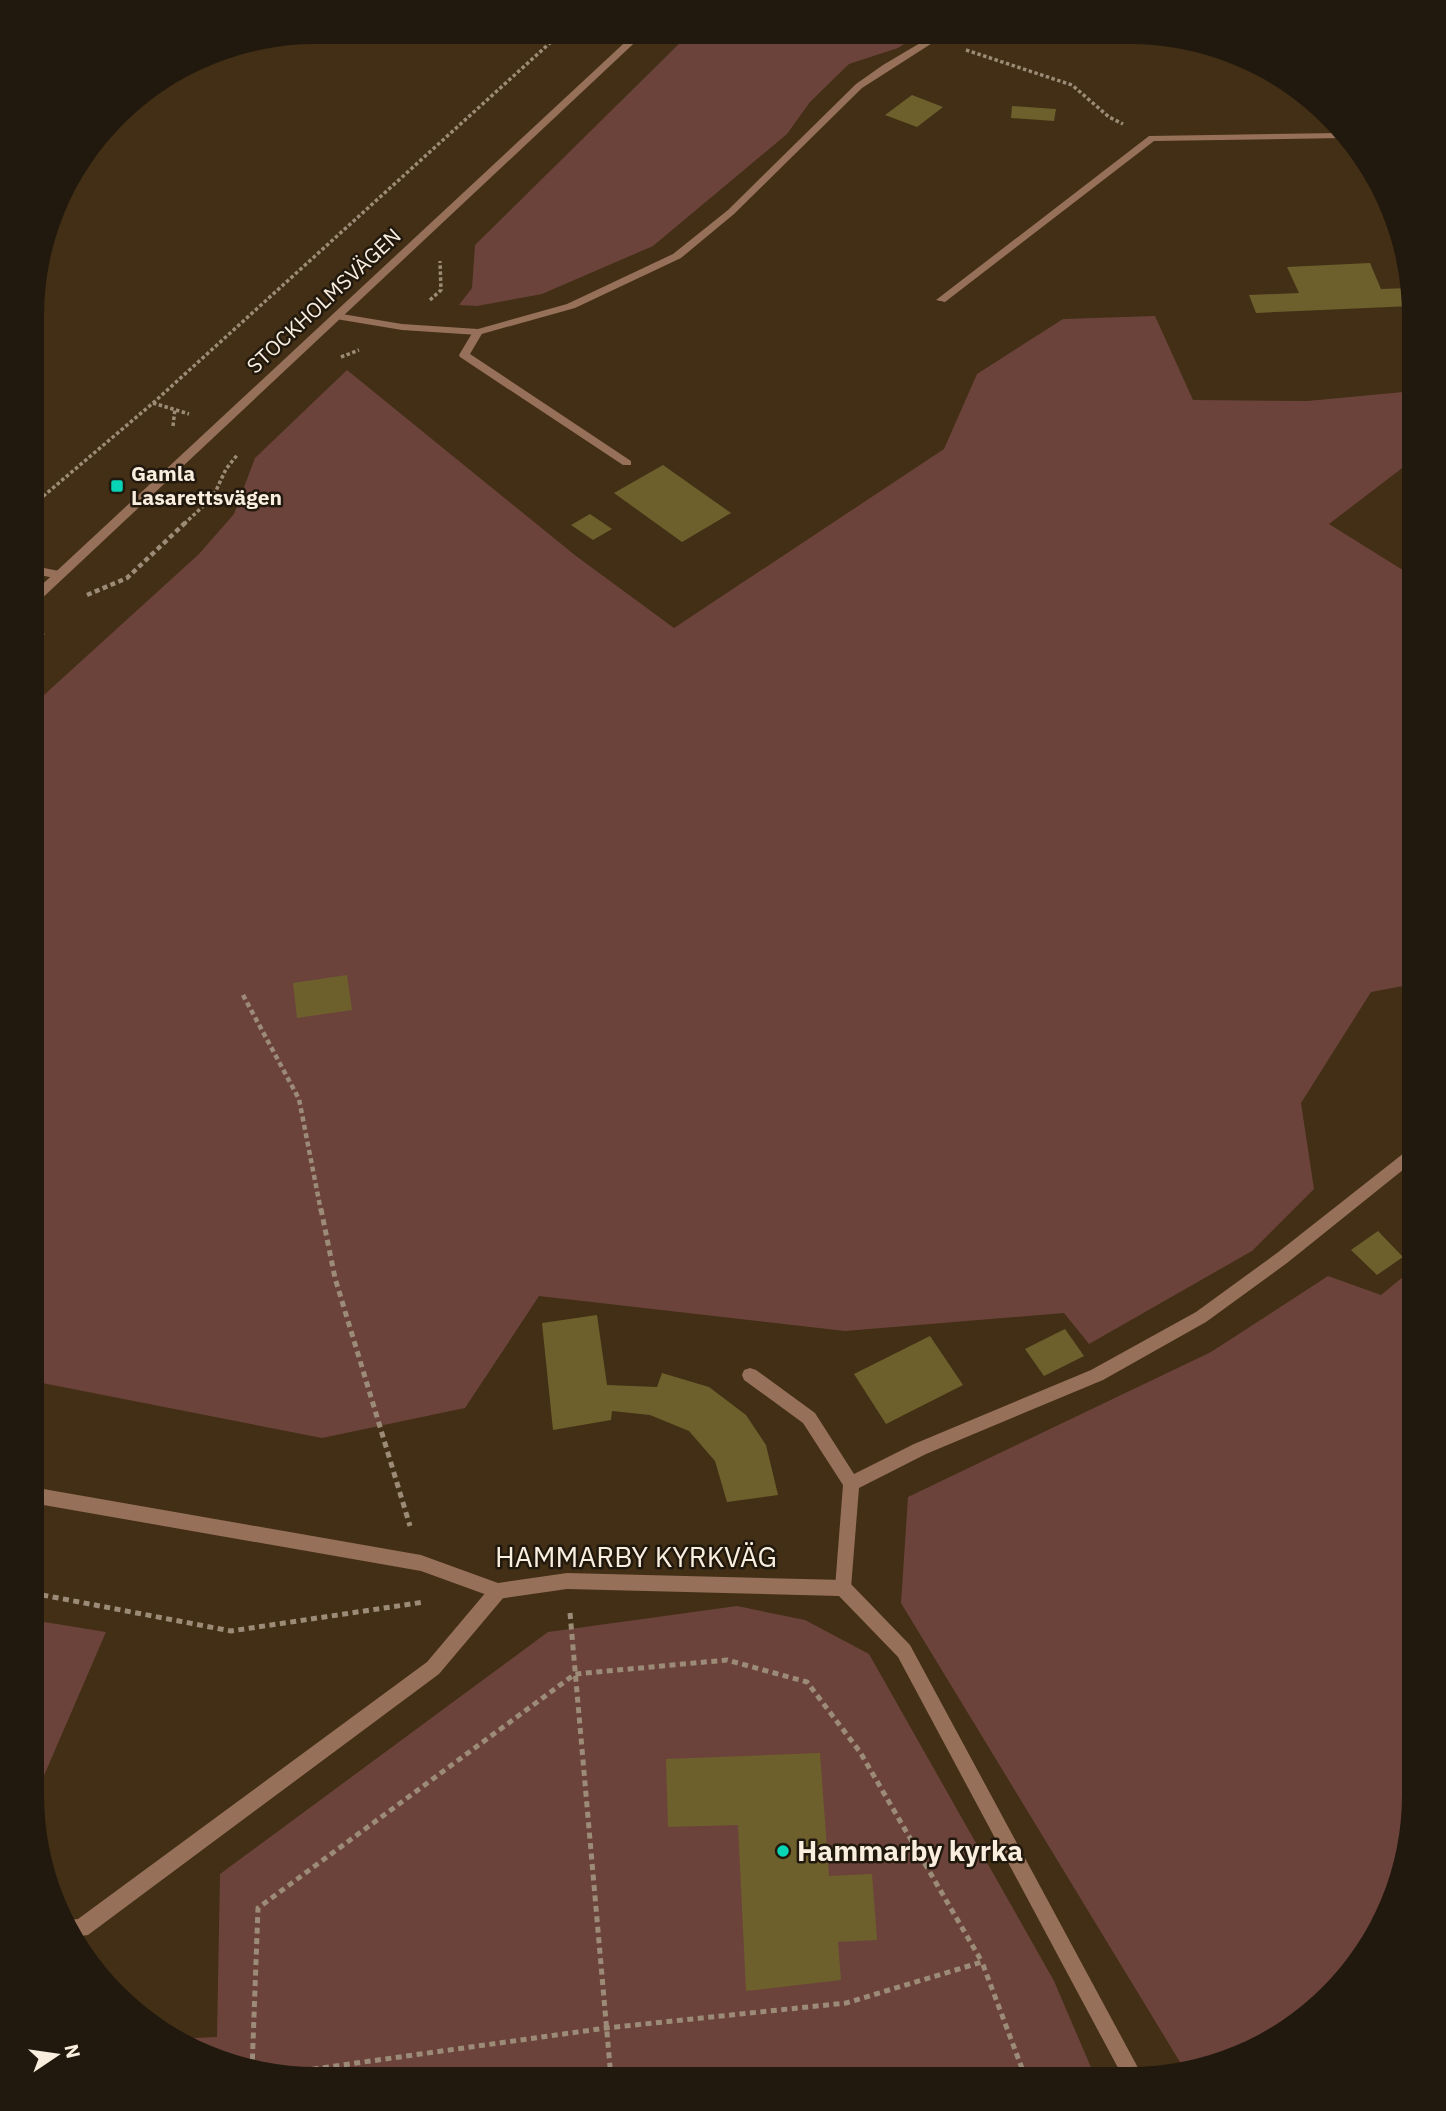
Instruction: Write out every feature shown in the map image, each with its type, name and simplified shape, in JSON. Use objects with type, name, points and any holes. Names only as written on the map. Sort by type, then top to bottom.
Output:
[{"type":"street","name":"STOCKHOLMSVÄGEN","points":[[44,590],[629,44]]},
{"type":"street","points":[[336,316],[402,327],[478,332],[571,306],[677,256],[731,212],[859,86],[886,66],[925,44]]},
{"type":"street","points":[[941,300],[1152,138],[1335,136]]},
{"type":"street","points":[[478,332],[464,355],[627,463]]},
{"type":"street","points":[[44,572],[60,575]]},
{"type":"street","points":[[851,1484],[920,1450],[1097,1374],[1201,1317],[1282,1258],[1402,1163]]},
{"type":"street","points":[[750,1375],[809,1418],[851,1484],[843,1588],[904,1651],[1128,2067]]},
{"type":"street","name":"HAMMARBY KYRKVÄG","points":[[44,1497],[421,1563],[498,1591],[567,1581],[843,1588]]},
{"type":"street","points":[[78,1928],[433,1668],[498,1591]]},
{"type":"path","points":[[44,495],[153,402],[549,44]]},
{"type":"path","points":[[964,50],[1072,85],[1109,117],[1152,138]]},
{"type":"path","points":[[339,359],[350,353],[383,344],[402,327]]},
{"type":"path","points":[[81,598],[127,578],[213,497],[226,469],[240,452]]},
{"type":"path","points":[[44,631],[52,624]]},
{"type":"path","points":[[243,995],[299,1100],[335,1278],[421,1563]]},
{"type":"path","points":[[567,1581],[610,2067]]},
{"type":"path","points":[[44,1595],[231,1631],[431,1601]]},
{"type":"path","points":[[252,2060],[258,1908],[575,1674],[727,1660],[807,1682],[860,1752],[982,1962],[1021,2067]]},
{"type":"path","points":[[328,2067],[606,2028],[846,2003],[982,1962]]},
{"type":"shaded area","points":[[679,44],[904,44],[849,64],[810,102],[787,134],[653,246],[542,294],[477,306],[459,305],[472,288],[475,245]]},
{"type":"shaded area","points":[[1155,316],[1193,400],[1307,401],[1402,392],[1402,468],[1329,524],[1402,570],[1402,986],[1371,992],[1301,1103],[1314,1189],[1252,1251],[1089,1344],[1064,1313],[845,1331],[539,1296],[465,1408],[322,1438],[44,1383],[44,695],[199,554],[234,514],[255,458],[347,370],[576,556],[674,628],[944,449],[977,374],[1063,319]]},
{"type":"shaded area","points":[[1328,1276],[1381,1295],[1402,1278],[1402,1813],[1393,1866],[1382,1900],[1366,1931],[1346,1961],[1323,1988],[1296,2011],[1251,2039],[1218,2053],[1180,2063],[901,1603],[908,1497],[1211,1352]]},
{"type":"shaded area","points":[[737,1606],[805,1620],[869,1654],[1054,1981],[1091,2067],[298,2067],[245,2058],[193,2038],[217,2037],[220,1874],[548,1632]]},
{"type":"shaded area","points":[[44,1622],[106,1632],[44,1776]]},
{"type":"building","points":[[912,95],[943,107],[917,127],[885,115]]},
{"type":"building","points":[[1012,106],[1056,109],[1054,121],[1011,118]]},
{"type":"building","points":[[1370,263],[1381,289],[1401,288],[1402,306],[1256,313],[1249,295],[1299,293],[1287,267]]},
{"type":"building","points":[[663,465],[731,513],[682,542],[614,493]]},
{"type":"building","points":[[590,514],[612,529],[593,540],[571,525]]},
{"type":"building","points":[[347,975],[352,1010],[297,1018],[293,983]]},
{"type":"building","points":[[1378,1231],[1402,1258],[1377,1275],[1351,1250]]},
{"type":"building","points":[[597,1315],[607,1385],[657,1387],[662,1373],[709,1387],[746,1415],[766,1445],[778,1495],[727,1502],[715,1461],[689,1431],[650,1415],[612,1411],[611,1420],[553,1430],[542,1323]]},
{"type":"building","points":[[1065,1329],[1084,1356],[1044,1376],[1025,1349]]},
{"type":"building","points":[[930,1336],[963,1385],[886,1424],[854,1374]]},
{"type":"building","name":"Hammarby kyrka","points":[[820,1753],[829,1876],[872,1874],[877,1940],[838,1942],[841,1980],[746,1991],[738,1825],[668,1827],[666,1759]]},
{"type":"place","name":"Gamla Lasarettsvägen","points":[[117,486]]},
{"type":"place","name":"Hammarby kyrka","points":[[783,1851]]}]
